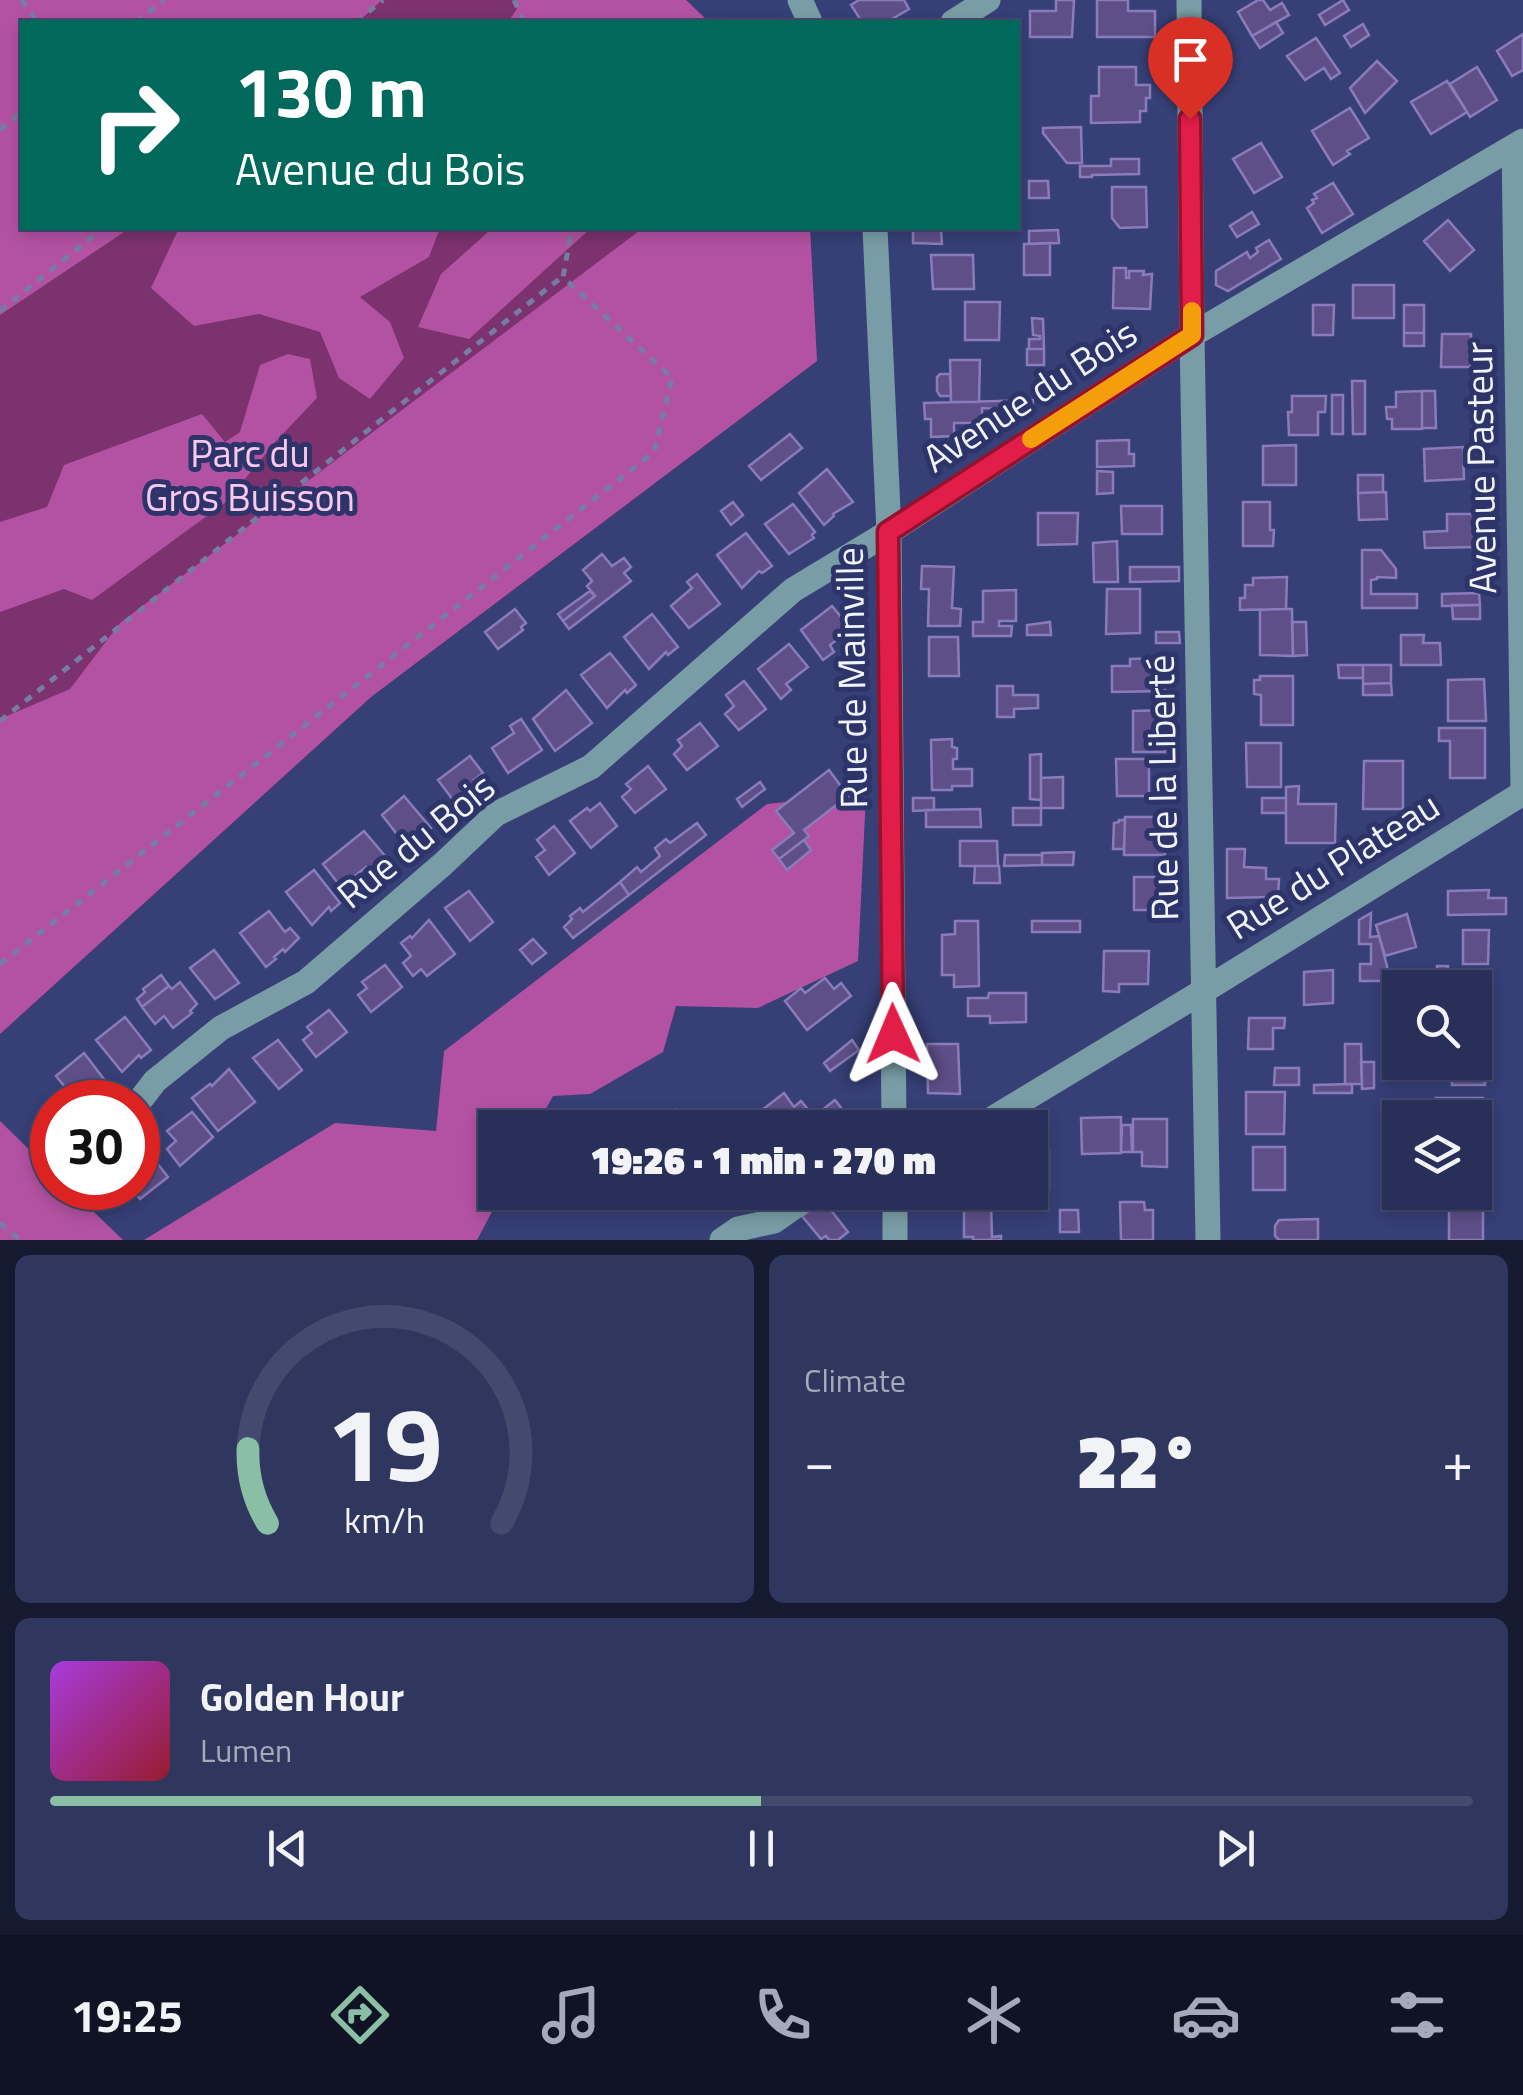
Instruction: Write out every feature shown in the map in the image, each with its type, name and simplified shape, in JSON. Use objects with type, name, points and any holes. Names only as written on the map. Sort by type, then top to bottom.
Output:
[{"type":"street","points":[[955,20],[988,0]]},
{"type":"street","name":"Rue de la Liberté","points":[[1189,0],[1208,1240]]},
{"type":"street","name":"Avenue du Bois","points":[[888,532],[1192,335],[1518,144]]},
{"type":"street","name":"Avenue Pasteur","points":[[1518,144],[1523,791]]},
{"type":"street","name":"Rue de Mainville","points":[[875,230],[888,532],[894,1110]]},
{"type":"street","name":"Rue du Bois","points":[[155,1080],[221,1028],[306,982],[496,814],[592,767],[792,590],[888,532]]},
{"type":"street","name":"Rue du Plateau","points":[[1008,1110],[1523,791]]},
{"type":"street","points":[[722,1240],[738,1229],[774,1221],[789,1210]]},
{"type":"street","points":[[895,1210],[896,1240]]},
{"type":"path","points":[[21,0],[36,20]]},
{"type":"path","points":[[139,20],[164,0]]},
{"type":"path","points":[[358,20],[383,0]]},
{"type":"path","points":[[0,130],[20,114]]},
{"type":"path","points":[[0,310],[100,230]]},
{"type":"path","points":[[0,721],[562,277],[572,230]]},
{"type":"path","points":[[0,964],[654,452],[672,378],[562,277]]},
{"type":"path","points":[[0,1223],[20,1240]]},
{"type":"green space","name":"Parc du Gros Buisson","points":[[0,0],[686,0],[707,20],[20,20],[20,230],[810,230],[817,361],[371,697],[0,1034]]},
{"type":"shaded area","points":[[0,0],[382,0],[360,20],[20,20],[20,230],[127,230],[0,315]]},
{"type":"shaded area","points":[[516,0],[686,0],[707,20],[509,20],[517,9]]},
{"type":"shaded area","points":[[178,230],[439,230],[429,257],[360,297],[390,322],[404,358],[370,399],[339,378],[320,332],[259,314],[194,326],[151,288]]},
{"type":"shaded area","points":[[589,230],[469,339],[418,327],[441,274],[487,233]]},
{"type":"shaded area","points":[[640,230],[810,230],[817,361],[371,697],[0,1034],[0,719],[70,689],[120,623]]},
{"type":"shaded area","points":[[288,354],[310,359],[317,398],[226,502],[92,600],[64,589],[0,612],[0,522],[47,507],[64,465],[202,414],[225,442],[240,432],[260,365]]},
{"type":"shaded area","points":[[866,794],[858,961],[758,1008],[676,1006],[663,1052],[590,1094],[553,1096],[545,1110],[478,1110],[478,1210],[493,1210],[477,1240],[144,1240],[335,1123],[436,1131],[444,1051],[767,804]]},
{"type":"shaded area","points":[[0,1121],[30,1150],[30,1210],[92,1210],[123,1240],[0,1240]]},
{"type":"building","points":[[859,0],[904,0],[909,9],[890,20],[861,20],[851,5]]},
{"type":"building","points":[[1056,0],[1074,0],[1072,37],[1030,37],[1030,11],[1056,11]]},
{"type":"building","points":[[1097,0],[1128,0],[1128,11],[1155,11],[1155,37],[1097,37]]},
{"type":"building","points":[[1263,0],[1270,10],[1282,3],[1289,15],[1252,36],[1238,12]]},
{"type":"building","points":[[1343,0],[1349,10],[1325,25],[1319,15]]},
{"type":"building","points":[[1276,22],[1283,33],[1260,48],[1252,36]]},
{"type":"building","points":[[1363,24],[1369,35],[1351,47],[1344,36]]},
{"type":"building","points":[[1523,34],[1523,70],[1512,76],[1497,51]]},
{"type":"building","points":[[1316,38],[1340,73],[1331,79],[1324,68],[1305,80],[1287,56]]},
{"type":"building","points":[[1377,61],[1397,81],[1365,113],[1350,88]]},
{"type":"building","points":[[1099,67],[1136,67],[1136,85],[1150,85],[1150,98],[1146,98],[1146,111],[1140,111],[1140,122],[1091,123],[1091,96],[1099,96]]},
{"type":"building","points":[[1477,67],[1497,100],[1470,117],[1450,84]]},
{"type":"building","points":[[1447,81],[1467,112],[1431,134],[1411,102]]},
{"type":"building","points":[[1350,108],[1369,138],[1333,165],[1312,131]]},
{"type":"building","points":[[1081,127],[1082,163],[1067,163],[1043,128]]},
{"type":"building","points":[[1261,143],[1282,177],[1254,193],[1233,159]]},
{"type":"building","points":[[1111,159],[1139,159],[1139,174],[1080,177],[1080,166],[1111,166]]},
{"type":"building","points":[[1029,181],[1048,181],[1049,198],[1029,198]]},
{"type":"building","points":[[1333,183],[1353,214],[1322,233],[1307,208],[1317,198],[1314,194]]},
{"type":"building","points":[[1112,187],[1146,187],[1147,227],[1120,228],[1112,218]]},
{"type":"building","points":[[1252,212],[1259,224],[1237,237],[1230,226]]},
{"type":"building","points":[[1448,220],[1474,250],[1450,271],[1424,241]]},
{"type":"building","points":[[913,230],[941,230],[942,244],[913,243]]},
{"type":"building","points":[[1058,230],[1059,243],[1029,244],[1029,231]]},
{"type":"building","points":[[1269,240],[1281,259],[1228,291],[1216,285],[1216,271],[1247,252],[1250,258],[1258,252],[1256,248]]},
{"type":"building","points":[[1050,243],[1050,275],[1024,275],[1024,244]]},
{"type":"building","points":[[931,255],[973,255],[974,289],[933,289]]},
{"type":"building","points":[[1114,268],[1126,268],[1126,278],[1129,271],[1152,274],[1150,309],[1113,308]]},
{"type":"building","points":[[1353,285],[1394,285],[1394,318],[1353,318]]},
{"type":"building","points":[[965,302],[1000,302],[999,340],[965,340]]},
{"type":"building","points":[[1313,305],[1334,305],[1333,335],[1313,335]]},
{"type":"building","points":[[1404,305],[1424,305],[1424,333],[1404,333]]},
{"type":"building","points":[[1032,318],[1043,319],[1044,349],[1029,349],[1029,339],[1040,339],[1033,335]]},
{"type":"building","points":[[1404,333],[1424,333],[1424,346],[1404,346]]},
{"type":"building","points":[[1442,334],[1471,334],[1471,367],[1441,367]]},
{"type":"building","points":[[1027,349],[1044,349],[1044,365],[1027,365]]},
{"type":"building","points":[[950,360],[980,360],[979,402],[951,402]]},
{"type":"building","points":[[940,374],[950,374],[951,396],[940,396],[937,391]]},
{"type":"building","points":[[1352,381],[1365,381],[1365,434],[1353,434]]},
{"type":"building","points":[[1422,391],[1435,391],[1436,428],[1422,428]]},
{"type":"building","points":[[1422,391],[1422,429],[1392,429],[1386,407],[1396,407],[1396,392]]},
{"type":"building","points":[[1332,395],[1343,395],[1343,434],[1332,434]]},
{"type":"building","points":[[1292,396],[1326,396],[1325,412],[1318,412],[1318,435],[1289,435]]},
{"type":"building","points":[[1033,400],[1032,411],[982,408],[982,423],[954,423],[954,436],[931,437],[931,419],[925,419],[924,403]]},
{"type":"building","points":[[1473,411],[1483,411],[1483,418],[1494,418],[1494,431],[1473,432]]},
{"type":"building","points":[[790,434],[802,448],[761,480],[749,466]]},
{"type":"building","points":[[1129,440],[1134,466],[1097,467],[1097,441]]},
{"type":"building","points":[[1296,445],[1296,485],[1263,485],[1263,446]]},
{"type":"building","points":[[1463,447],[1464,479],[1425,481],[1424,449]]},
{"type":"building","points":[[827,469],[853,502],[833,514],[824,525],[799,493]]},
{"type":"building","points":[[1097,471],[1113,472],[1113,493],[1097,494]]},
{"type":"building","points":[[1358,475],[1383,475],[1383,492],[1358,493]]},
{"type":"building","points":[[1386,492],[1387,519],[1359,520],[1358,493]]},
{"type":"building","points":[[733,502],[743,515],[731,525],[721,511]]},
{"type":"building","points":[[1243,502],[1270,502],[1273,546],[1243,546]]},
{"type":"building","points":[[793,504],[815,532],[814,538],[789,554],[765,524]]},
{"type":"building","points":[[1121,506],[1162,506],[1162,534],[1122,534]]},
{"type":"building","points":[[1038,513],[1078,513],[1077,544],[1038,545]]},
{"type":"building","points":[[1447,514],[1478,514],[1479,547],[1425,548],[1424,532],[1447,531]]},
{"type":"building","points":[[746,533],[772,566],[759,571],[742,588],[717,555]]},
{"type":"building","points":[[1117,541],[1118,582],[1094,582],[1093,543]]},
{"type":"building","points":[[1362,550],[1381,550],[1396,569],[1396,578],[1371,580],[1371,594],[1417,594],[1417,608],[1362,608]]},
{"type":"building","points":[[602,554],[612,566],[624,558],[631,567],[624,573],[631,581],[569,629],[563,621],[595,596],[587,586],[592,581],[583,570]]},
{"type":"building","points":[[922,566],[954,567],[952,608],[961,609],[960,626],[928,626],[929,589],[921,589]]},
{"type":"building","points":[[1130,567],[1179,567],[1179,581],[1130,582]]},
{"type":"building","points":[[697,574],[720,604],[689,628],[671,606],[692,588],[687,582]]},
{"type":"building","points":[[1287,577],[1286,609],[1240,610],[1245,585],[1253,585],[1253,578]]},
{"type":"building","points":[[1107,589],[1140,589],[1140,633],[1106,634]]},
{"type":"building","points":[[1016,590],[1016,621],[999,621],[999,626],[1012,626],[1011,636],[973,636],[973,622],[983,622],[983,591]]},
{"type":"building","points":[[590,591],[595,596],[563,621],[558,614]]},
{"type":"building","points":[[1479,593],[1480,605],[1442,606],[1442,594]]},
{"type":"building","points":[[1452,605],[1480,605],[1480,619],[1453,619]]},
{"type":"building","points":[[832,606],[851,629],[830,645],[834,652],[823,660],[801,630]]},
{"type":"building","points":[[515,609],[526,623],[521,627],[523,630],[498,649],[485,632]]},
{"type":"building","points":[[1292,609],[1293,656],[1260,655],[1260,610]]},
{"type":"building","points":[[652,614],[678,647],[668,655],[666,652],[649,669],[624,637]]},
{"type":"building","points":[[1050,622],[1051,635],[1027,635],[1027,625]]},
{"type":"building","points":[[1292,622],[1306,622],[1307,655],[1293,656]]},
{"type":"building","points":[[1156,632],[1179,632],[1180,643],[1156,643]]},
{"type":"building","points":[[1401,635],[1424,635],[1423,643],[1440,643],[1441,665],[1401,665]]},
{"type":"building","points":[[929,637],[958,637],[959,676],[929,676]]},
{"type":"building","points":[[789,644],[808,667],[786,684],[791,690],[781,699],[758,669]]},
{"type":"building","points":[[610,653],[636,685],[607,708],[581,675]]},
{"type":"building","points":[[1165,658],[1165,691],[1112,692],[1112,666],[1130,666],[1130,659]]},
{"type":"building","points":[[1338,665],[1363,665],[1363,678],[1339,678]]},
{"type":"building","points":[[1363,665],[1391,665],[1391,683],[1363,684]]},
{"type":"building","points":[[1260,676],[1293,676],[1293,725],[1261,725],[1261,695],[1254,694],[1254,680],[1260,680]]},
{"type":"building","points":[[1484,679],[1486,721],[1448,721],[1448,680]]},
{"type":"building","points":[[744,681],[766,709],[739,730],[725,714],[734,706],[726,695]]},
{"type":"building","points":[[1391,683],[1392,695],[1363,695],[1363,684]]},
{"type":"building","points":[[997,686],[1013,686],[1013,695],[1038,695],[1038,708],[1014,709],[1014,717],[997,717]]},
{"type":"building","points":[[566,690],[592,723],[555,751],[533,719]]},
{"type":"building","points":[[1165,710],[1165,752],[1133,752],[1133,711]]},
{"type":"building","points":[[521,719],[542,750],[508,773],[492,748],[514,733],[510,726]]},
{"type":"building","points":[[700,723],[718,746],[687,770],[674,754],[682,746],[678,740]]},
{"type":"building","points":[[1439,728],[1485,728],[1485,778],[1450,778],[1450,741],[1439,741]]},
{"type":"building","points":[[952,739],[952,747],[957,748],[953,769],[972,769],[972,786],[932,790],[931,740]]},
{"type":"building","points":[[1246,743],[1281,743],[1281,787],[1247,787]]},
{"type":"building","points":[[1041,754],[1041,800],[1030,799],[1030,755]]},
{"type":"building","points":[[470,756],[483,773],[474,780],[479,786],[456,804],[438,780]]},
{"type":"building","points":[[1116,759],[1149,759],[1149,796],[1117,796]]},
{"type":"building","points":[[1364,761],[1403,761],[1403,809],[1363,809]]},
{"type":"building","points":[[648,766],[666,789],[635,813],[622,797],[631,789],[626,784]]},
{"type":"building","points":[[829,770],[848,796],[804,830],[809,836],[779,859],[772,850],[794,833],[776,811]]},
{"type":"building","points":[[1063,777],[1063,808],[1041,808],[1041,778]]},
{"type":"building","points":[[760,782],[765,789],[742,807],[737,799]]},
{"type":"building","points":[[1299,786],[1298,804],[1336,804],[1335,843],[1286,843],[1286,787]]},
{"type":"building","points":[[404,796],[431,828],[406,846],[382,815]]},
{"type":"building","points":[[913,798],[934,798],[934,810],[913,811]]},
{"type":"building","points":[[1262,798],[1286,798],[1286,813],[1262,813]]},
{"type":"building","points":[[600,803],[617,826],[591,848],[570,821]]},
{"type":"building","points":[[1013,808],[1041,808],[1041,825],[1013,825]]},
{"type":"building","points":[[980,809],[981,827],[926,827],[926,810]]},
{"type":"building","points":[[1125,817],[1165,817],[1165,855],[1124,855]]},
{"type":"building","points":[[1125,820],[1124,849],[1113,849],[1114,823]]},
{"type":"building","points":[[697,823],[706,835],[629,895],[620,882],[637,867],[641,872],[660,856],[655,848],[666,839],[670,843]]},
{"type":"building","points":[[554,826],[575,853],[549,875],[536,857],[545,850],[537,840]]},
{"type":"building","points":[[364,831],[386,857],[341,887],[323,864]]},
{"type":"building","points":[[804,840],[811,850],[787,870],[779,859]]},
{"type":"building","points":[[960,841],[997,841],[998,866],[960,866]]},
{"type":"building","points":[[1227,849],[1245,849],[1244,867],[1266,868],[1266,879],[1279,879],[1278,897],[1227,898]]},
{"type":"building","points":[[1074,852],[1073,865],[1042,865],[1042,853]]},
{"type":"building","points":[[1005,855],[1042,855],[1042,865],[1004,866]]},
{"type":"building","points":[[975,866],[999,866],[1000,883],[974,883]]},
{"type":"building","points":[[314,870],[340,903],[331,911],[329,907],[312,925],[286,892]]},
{"type":"building","points":[[1134,877],[1166,877],[1167,910],[1134,910]]},
{"type":"building","points":[[620,882],[629,895],[573,938],[564,927],[572,919],[570,916],[580,908],[583,912]]},
{"type":"building","points":[[1489,890],[1488,898],[1506,898],[1506,914],[1448,915],[1448,891]]},
{"type":"building","points":[[469,891],[493,922],[470,941],[445,908]]},
{"type":"building","points":[[269,911],[285,932],[290,928],[299,938],[266,967],[240,933]]},
{"type":"building","points":[[1371,913],[1370,937],[1379,936],[1387,966],[1387,970],[1382,970],[1382,981],[1360,981],[1360,964],[1371,964],[1371,944],[1359,944],[1359,920]]},
{"type":"building","points":[[1407,914],[1416,947],[1385,956],[1376,925]]},
{"type":"building","points":[[429,920],[455,954],[427,976],[421,969],[413,976],[403,963],[411,956],[401,943],[412,938]]},
{"type":"building","points":[[955,921],[978,921],[979,986],[954,987],[954,975],[942,975],[942,935],[955,934]]},
{"type":"building","points":[[1032,921],[1080,921],[1080,932],[1032,932]]},
{"type":"building","points":[[1463,930],[1489,930],[1488,964],[1463,964]]},
{"type":"building","points":[[533,939],[546,953],[532,964],[520,950]]},
{"type":"building","points":[[214,950],[239,983],[215,999],[190,968]]},
{"type":"building","points":[[1104,951],[1149,951],[1148,984],[1119,984],[1119,992],[1103,991]]},
{"type":"building","points":[[385,965],[402,987],[371,1012],[358,995],[367,988],[362,982]]},
{"type":"building","points":[[1333,970],[1333,1003],[1304,1005],[1304,972]]},
{"type":"building","points":[[161,975],[169,986],[142,1007],[137,999]]},
{"type":"building","points":[[825,978],[834,989],[841,983],[851,996],[807,1030],[785,1001],[801,988],[805,993]]},
{"type":"building","points":[[180,982],[197,1004],[192,1013],[173,1028],[164,1016],[155,1024],[142,1007]]},
{"type":"building","points":[[989,993],[1026,993],[1026,1022],[990,1023],[990,1016],[968,1016],[968,998],[988,998]]},
{"type":"building","points":[[329,1010],[347,1032],[316,1057],[303,1040],[312,1033],[307,1027]]},
{"type":"building","points":[[125,1017],[151,1050],[141,1058],[139,1055],[122,1072],[96,1040]]},
{"type":"building","points":[[1249,1018],[1285,1018],[1284,1028],[1273,1028],[1273,1049],[1248,1049]]},
{"type":"building","points":[[278,1040],[302,1070],[279,1089],[253,1058]]},
{"type":"building","points":[[852,1040],[859,1050],[830,1071],[824,1063]]},
{"type":"building","points":[[927,1044],[958,1044],[960,1094],[928,1093]]},
{"type":"building","points":[[1345,1044],[1361,1044],[1362,1084],[1345,1084]]},
{"type":"building","points":[[84,1053],[105,1080],[59,1080],[56,1076]]},
{"type":"building","points":[[1361,1062],[1374,1062],[1374,1088],[1362,1089]]},
{"type":"building","points":[[1275,1068],[1299,1068],[1299,1085],[1274,1085]]},
{"type":"building","points":[[229,1069],[255,1102],[218,1131],[192,1098]]},
{"type":"building","points":[[1452,1080],[1485,1080],[1485,1085],[1452,1085]]},
{"type":"building","points":[[1352,1084],[1352,1093],[1314,1093],[1314,1085]]},
{"type":"building","points":[[1246,1092],[1285,1092],[1284,1134],[1246,1134]]},
{"type":"building","points":[[784,1093],[794,1107],[801,1101],[808,1110],[762,1110]]},
{"type":"building","points":[[1483,1098],[1483,1100],[1436,1100]]},
{"type":"building","points":[[835,1100],[843,1110],[822,1110]]},
{"type":"building","points":[[192,1112],[213,1137],[180,1166],[167,1149],[176,1141],[167,1131]]},
{"type":"building","points":[[1121,1117],[1121,1153],[1082,1154],[1081,1118]]},
{"type":"building","points":[[1133,1119],[1167,1119],[1167,1167],[1142,1166],[1142,1152],[1133,1152]]},
{"type":"building","points":[[1122,1125],[1131,1125],[1132,1152],[1121,1152]]},
{"type":"building","points":[[1253,1147],[1285,1147],[1285,1190],[1253,1190]]},
{"type":"building","points":[[160,1167],[168,1177],[160,1183]]},
{"type":"building","points":[[1120,1202],[1144,1202],[1145,1210],[1153,1210],[1153,1240],[1121,1240]]},
{"type":"building","points":[[810,1210],[831,1210],[848,1232],[838,1240],[826,1236],[821,1239],[802,1216]]},
{"type":"building","points":[[964,1210],[991,1210],[992,1237],[1001,1236],[1001,1240],[964,1237]]},
{"type":"building","points":[[1060,1210],[1078,1210],[1079,1232],[1060,1232]]},
{"type":"building","points":[[1449,1210],[1483,1210],[1483,1240],[1449,1240]]},
{"type":"building","points":[[1318,1219],[1318,1240],[1279,1240],[1275,1236],[1279,1220]]},
{"type":"slow traffic","points":[[1031,439],[1192,335],[1192,311]]},
{"type":"route","points":[[893,1034],[888,532],[1192,335],[1190,119]]}]
